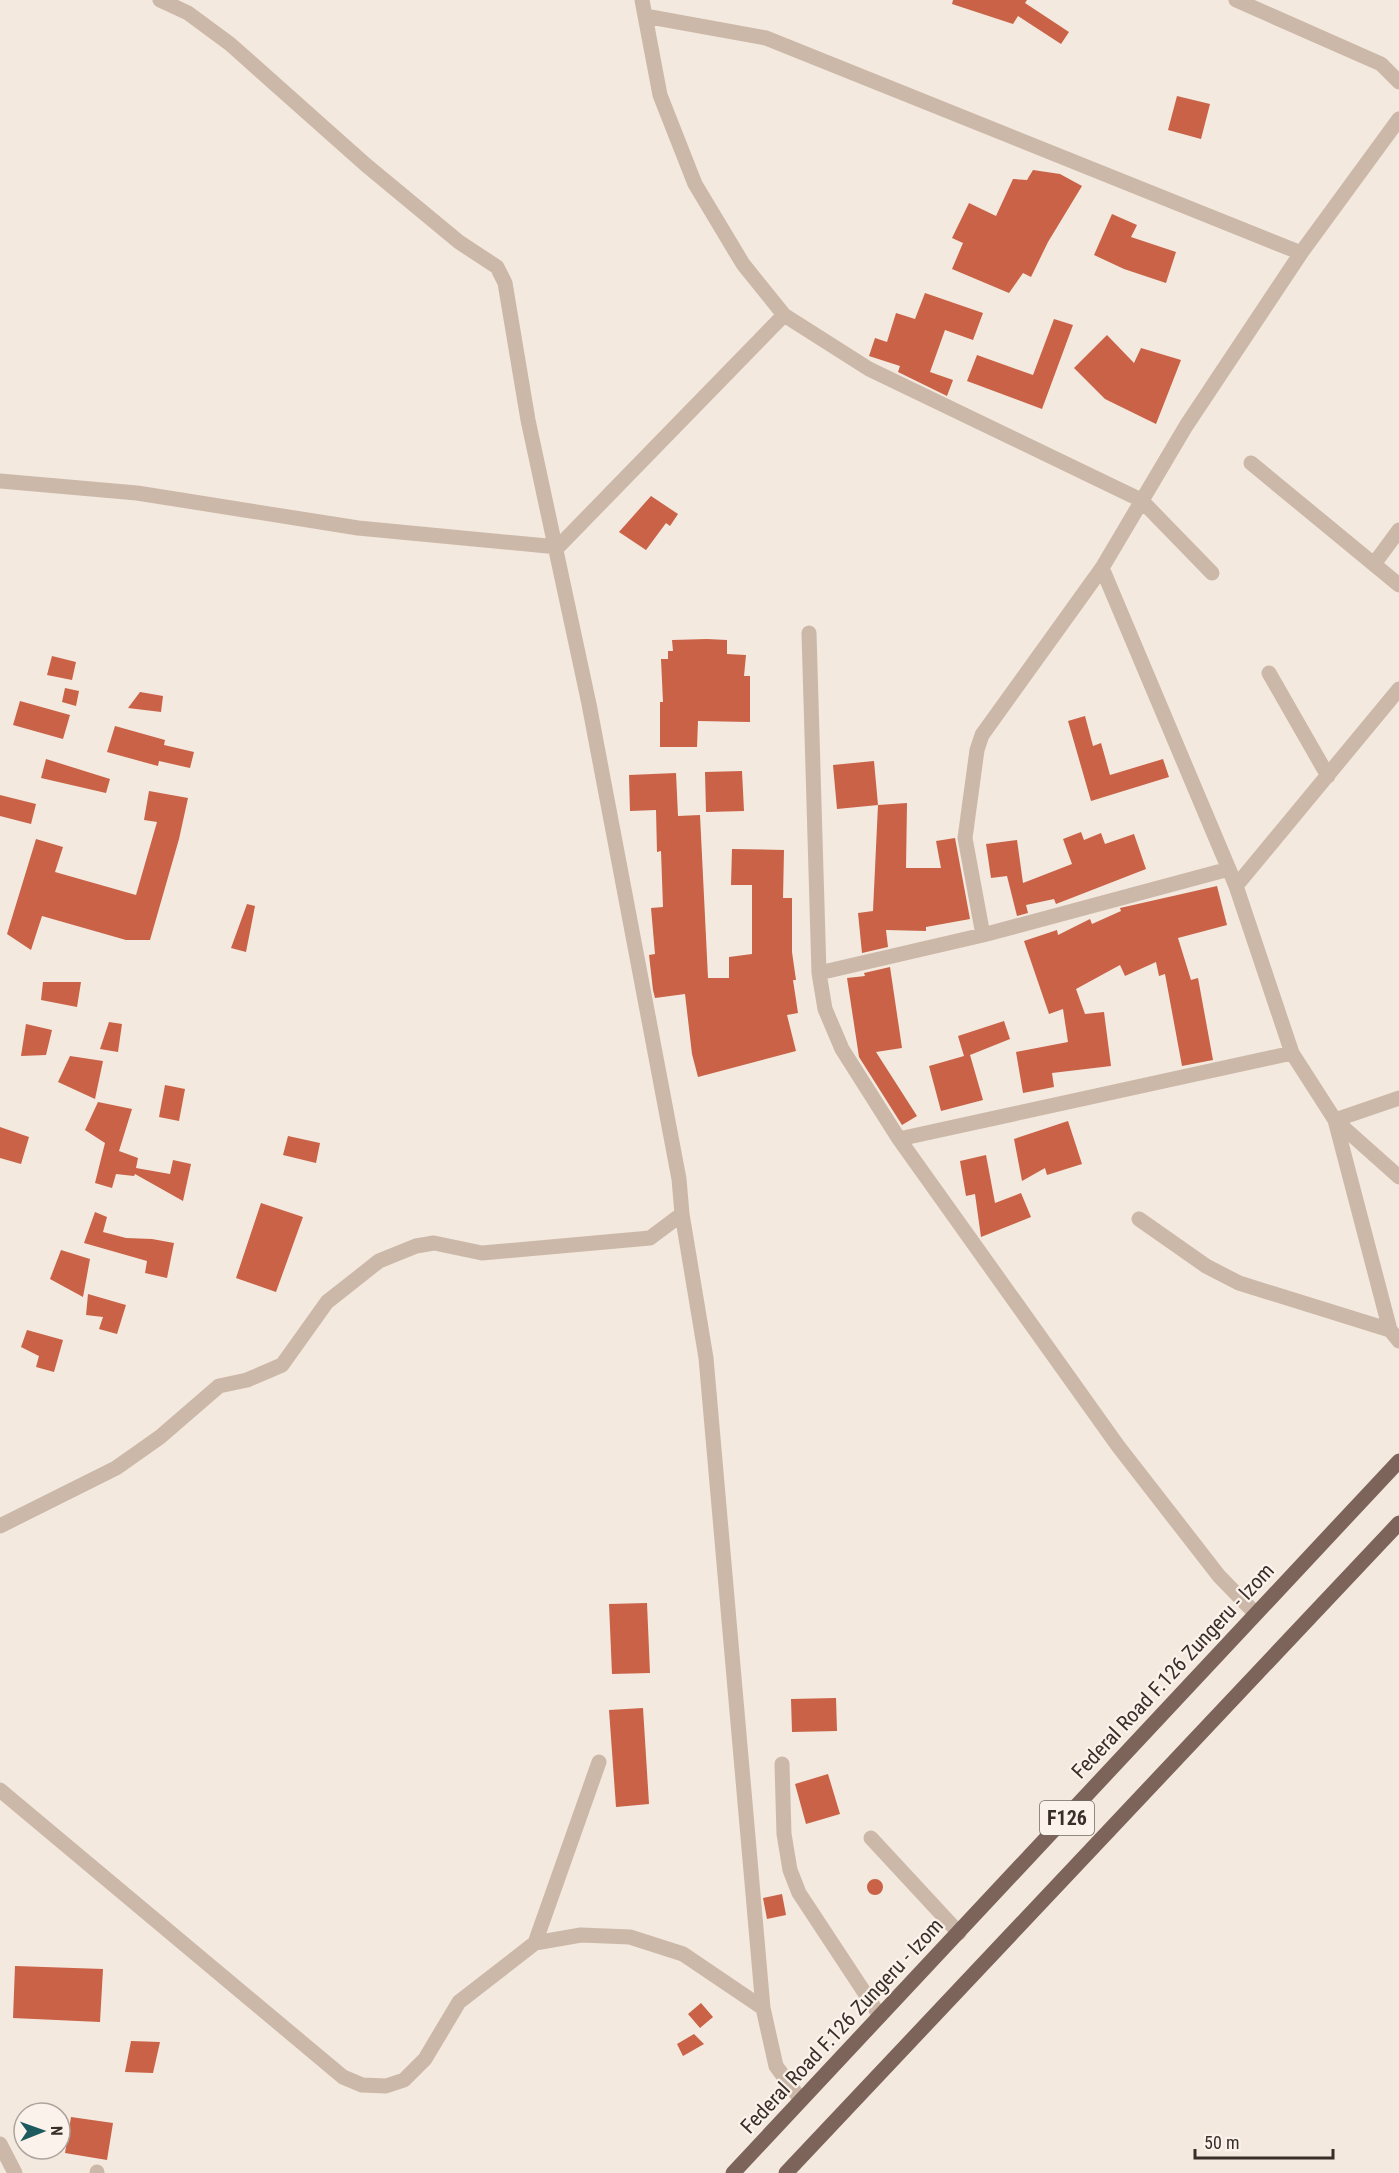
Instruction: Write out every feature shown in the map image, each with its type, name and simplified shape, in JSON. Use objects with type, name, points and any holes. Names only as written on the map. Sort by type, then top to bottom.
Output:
[{"type":"main road","name":"Federal Road F.126 Zungeru - Izom","points":[[733,2173],[1399,1461]]},
{"type":"main road","name":"F126","points":[[786,2173],[1399,1523]]},
{"type":"street","points":[[160,0],[188,13],[230,44],[366,165],[459,242],[497,267],[505,283],[528,420],[558,547],[617,860],[653,1029],[679,1179],[682,1214],[706,1358],[763,2008],[776,2066],[801,2100]]},
{"type":"street","points":[[642,0],[660,95],[695,184],[743,264],[784,315],[869,369],[1141,500],[1212,573]]},
{"type":"street","points":[[1236,0],[1381,64],[1399,82]]},
{"type":"street","points":[[645,16],[766,38],[1301,252]]},
{"type":"street","points":[[983,935],[965,838],[977,750],[990,721],[1102,568],[1186,426],[1301,252],[1399,119]]},
{"type":"street","points":[[558,547],[784,315]]},
{"type":"street","points":[[1251,463],[1399,585]]},
{"type":"street","points":[[0,482],[138,493],[358,528],[558,547]]},
{"type":"street","points":[[1374,564],[1399,530]]},
{"type":"street","points":[[1102,568],[1236,886],[1292,1053],[1335,1120],[1399,1177]]},
{"type":"street","points":[[809,633],[819,973],[825,1010],[842,1049],[899,1139],[1118,1446],[1219,1576],[1255,1613]]},
{"type":"street","points":[[1269,673],[1328,776]]},
{"type":"street","points":[[1236,886],[1399,689]]},
{"type":"street","points":[[819,973],[983,935],[1229,869]]},
{"type":"street","points":[[899,1139],[1292,1053]]},
{"type":"street","points":[[1335,1120],[1399,1098]]},
{"type":"street","points":[[1335,1120],[1395,1335]]},
{"type":"street","points":[[0,1526],[116,1468],[160,1437],[219,1386],[247,1380],[282,1365],[327,1302],[380,1261],[416,1246],[434,1243],[482,1253],[650,1238],[682,1214]]},
{"type":"street","points":[[1139,1219],[1206,1266],[1239,1282],[1395,1335]]},
{"type":"street","points":[[535,1943],[599,1762]]},
{"type":"street","points":[[782,1764],[784,1834],[790,1870],[799,1893],[880,2016]]},
{"type":"street","points":[[0,1790],[343,2076],[362,2085],[386,2086],[404,2080],[417,2070],[459,2002],[535,1943],[581,1935],[630,1937],[690,1958],[763,2008]]},
{"type":"street","points":[[871,1838],[958,1933]]},
{"type":"street","points":[[0,2144],[15,2173]]},
{"type":"building","points":[[953,0],[1027,0],[1025,3],[1069,32],[1061,44],[1018,16],[1013,24],[952,4]]},
{"type":"building","points":[[1177,96],[1210,104],[1201,139],[1168,130]]},
{"type":"building","points":[[1033,170],[1060,174],[1082,186],[1048,242],[1031,277],[1023,273],[1009,293],[952,269],[963,243],[952,238],[969,203],[996,216],[1013,179],[1027,180]]},
{"type":"building","points":[[1112,214],[1137,225],[1131,237],[1176,252],[1166,283],[1124,269],[1094,255]]},
{"type":"building","points":[[925,293],[983,313],[973,340],[945,330],[930,372],[953,380],[947,396],[898,372],[900,366],[869,356],[875,338],[887,342],[896,313],[915,319]]},
{"type":"building","points":[[1054,319],[1073,325],[1042,409],[967,381],[977,355],[1033,375]]},
{"type":"building","points":[[1107,335],[1134,363],[1141,348],[1181,360],[1156,424],[1105,399],[1074,368]]},
{"type":"building","points":[[651,496],[678,514],[670,526],[666,523],[646,550],[619,532]]},
{"type":"building","points":[[672,640],[727,640],[727,654],[746,655],[744,676],[750,676],[750,722],[698,721],[697,747],[660,747],[660,702],[663,702],[661,659],[668,659],[668,651],[673,651]]},
{"type":"building","points":[[52,656],[76,662],[72,680],[47,675]]},
{"type":"building","points":[[65,688],[79,691],[76,706],[62,702]]},
{"type":"building","points":[[140,692],[163,696],[161,712],[128,708]]},
{"type":"building","points":[[20,701],[70,715],[63,739],[13,725]]},
{"type":"building","points":[[1085,716],[1093,746],[1101,743],[1110,775],[1163,759],[1169,777],[1091,801],[1068,721]]},
{"type":"building","points":[[115,726],[165,740],[164,745],[194,752],[190,768],[159,761],[158,766],[107,752]]},
{"type":"building","points":[[46,759],[110,779],[106,793],[41,778]]},
{"type":"building","points":[[874,761],[878,805],[837,809],[833,765]]},
{"type":"building","points":[[742,771],[744,811],[706,812],[705,772]]},
{"type":"building","points":[[676,773],[678,816],[700,815],[708,978],[729,978],[729,957],[752,954],[752,885],[731,885],[732,849],[784,850],[783,898],[792,898],[792,952],[796,980],[793,980],[798,1013],[787,1015],[796,1051],[698,1077],[692,1054],[685,994],[655,998],[653,990],[649,955],[655,954],[651,908],[663,907],[661,851],[657,852],[656,810],[630,811],[629,775]]},
{"type":"building","points":[[149,791],[188,798],[179,839],[150,940],[126,940],[42,916],[31,950],[7,934],[36,839],[63,847],[55,872],[136,895],[157,822],[144,820]]},
{"type":"building","points":[[0,795],[36,804],[31,824],[0,816]]},
{"type":"building","points":[[907,803],[906,868],[941,868],[936,841],[955,838],[970,919],[926,927],[926,931],[886,930],[888,947],[862,953],[858,913],[873,911],[878,805]]},
{"type":"building","points":[[1081,832],[1084,840],[1101,833],[1105,844],[1134,834],[1146,869],[1056,904],[1054,899],[1026,905],[1028,913],[1017,916],[1007,876],[991,878],[986,844],[1017,840],[1023,883],[1072,864],[1063,839]]},
{"type":"building","points":[[1217,886],[1227,925],[1178,938],[1191,980],[1198,978],[1213,1060],[1182,1066],[1165,974],[1159,976],[1156,962],[1125,976],[1120,965],[1076,989],[1085,1014],[1104,1012],[1111,1066],[1052,1073],[1054,1087],[1023,1093],[1016,1052],[1068,1042],[1063,1009],[1049,1014],[1024,941],[1057,930],[1058,935],[1090,919],[1092,924],[1121,911],[1120,908]]},
{"type":"building","points":[[247,904],[255,906],[246,952],[231,948]]},
{"type":"building","points":[[890,967],[902,1048],[876,1052],[917,1116],[902,1125],[859,1057],[847,978],[865,976],[864,973]]},
{"type":"building","points":[[43,982],[81,982],[77,1007],[41,1000]]},
{"type":"building","points":[[1004,1021],[1010,1039],[970,1055],[983,1100],[941,1111],[929,1066],[964,1056],[958,1036]]},
{"type":"building","points":[[109,1022],[122,1024],[118,1052],[100,1049]]},
{"type":"building","points":[[26,1024],[52,1030],[46,1055],[21,1056]]},
{"type":"building","points":[[70,1056],[103,1061],[95,1099],[58,1082]]},
{"type":"building","points":[[165,1085],[185,1089],[179,1121],[159,1117]]},
{"type":"building","points":[[98,1102],[132,1109],[119,1151],[138,1158],[136,1168],[170,1174],[173,1160],[191,1164],[183,1201],[135,1174],[134,1176],[116,1174],[112,1188],[95,1183],[105,1143],[85,1130]]},
{"type":"building","points":[[1068,1121],[1082,1164],[1047,1175],[1045,1168],[1022,1181],[1014,1139]]},
{"type":"building","points":[[0,1127],[29,1137],[21,1164],[0,1158]]},
{"type":"building","points":[[288,1136],[320,1143],[316,1163],[283,1155]]},
{"type":"building","points":[[986,1155],[995,1203],[1021,1193],[1031,1217],[981,1237],[975,1194],[966,1196],[960,1161]]},
{"type":"building","points":[[261,1203],[303,1217],[276,1292],[236,1278]]},
{"type":"building","points":[[95,1212],[107,1217],[103,1232],[126,1238],[174,1243],[167,1278],[145,1273],[147,1261],[84,1243]]},
{"type":"building","points":[[61,1250],[90,1259],[83,1297],[50,1279]]},
{"type":"building","points":[[88,1294],[126,1305],[117,1334],[99,1329],[103,1317],[86,1315]]},
{"type":"building","points":[[27,1330],[63,1340],[54,1372],[36,1367],[39,1356],[21,1347]]},
{"type":"building","points":[[647,1603],[650,1673],[612,1674],[609,1604]]},
{"type":"building","points":[[836,1698],[837,1731],[792,1732],[791,1699]]},
{"type":"building","points":[[643,1708],[649,1804],[616,1807],[609,1710]]},
{"type":"building","points":[[828,1774],[840,1814],[806,1824],[795,1784]]},
{"type":"building","points":[[875,1879],[881,1881],[883,1887],[881,1893],[875,1895],[869,1893],[867,1887],[869,1881]]},
{"type":"building","points":[[782,1894],[786,1915],[767,1919],[763,1898]]},
{"type":"building","points":[[15,1966],[103,1969],[100,2022],[13,2018]]},
{"type":"building","points":[[701,2003],[713,2017],[700,2028],[688,2014]]},
{"type":"building","points":[[694,2034],[704,2044],[683,2056],[677,2044]]},
{"type":"building","points":[[131,2041],[160,2042],[153,2073],[125,2072]]},
{"type":"building","points":[[72,2117],[113,2123],[107,2160],[72,2154]]}]
